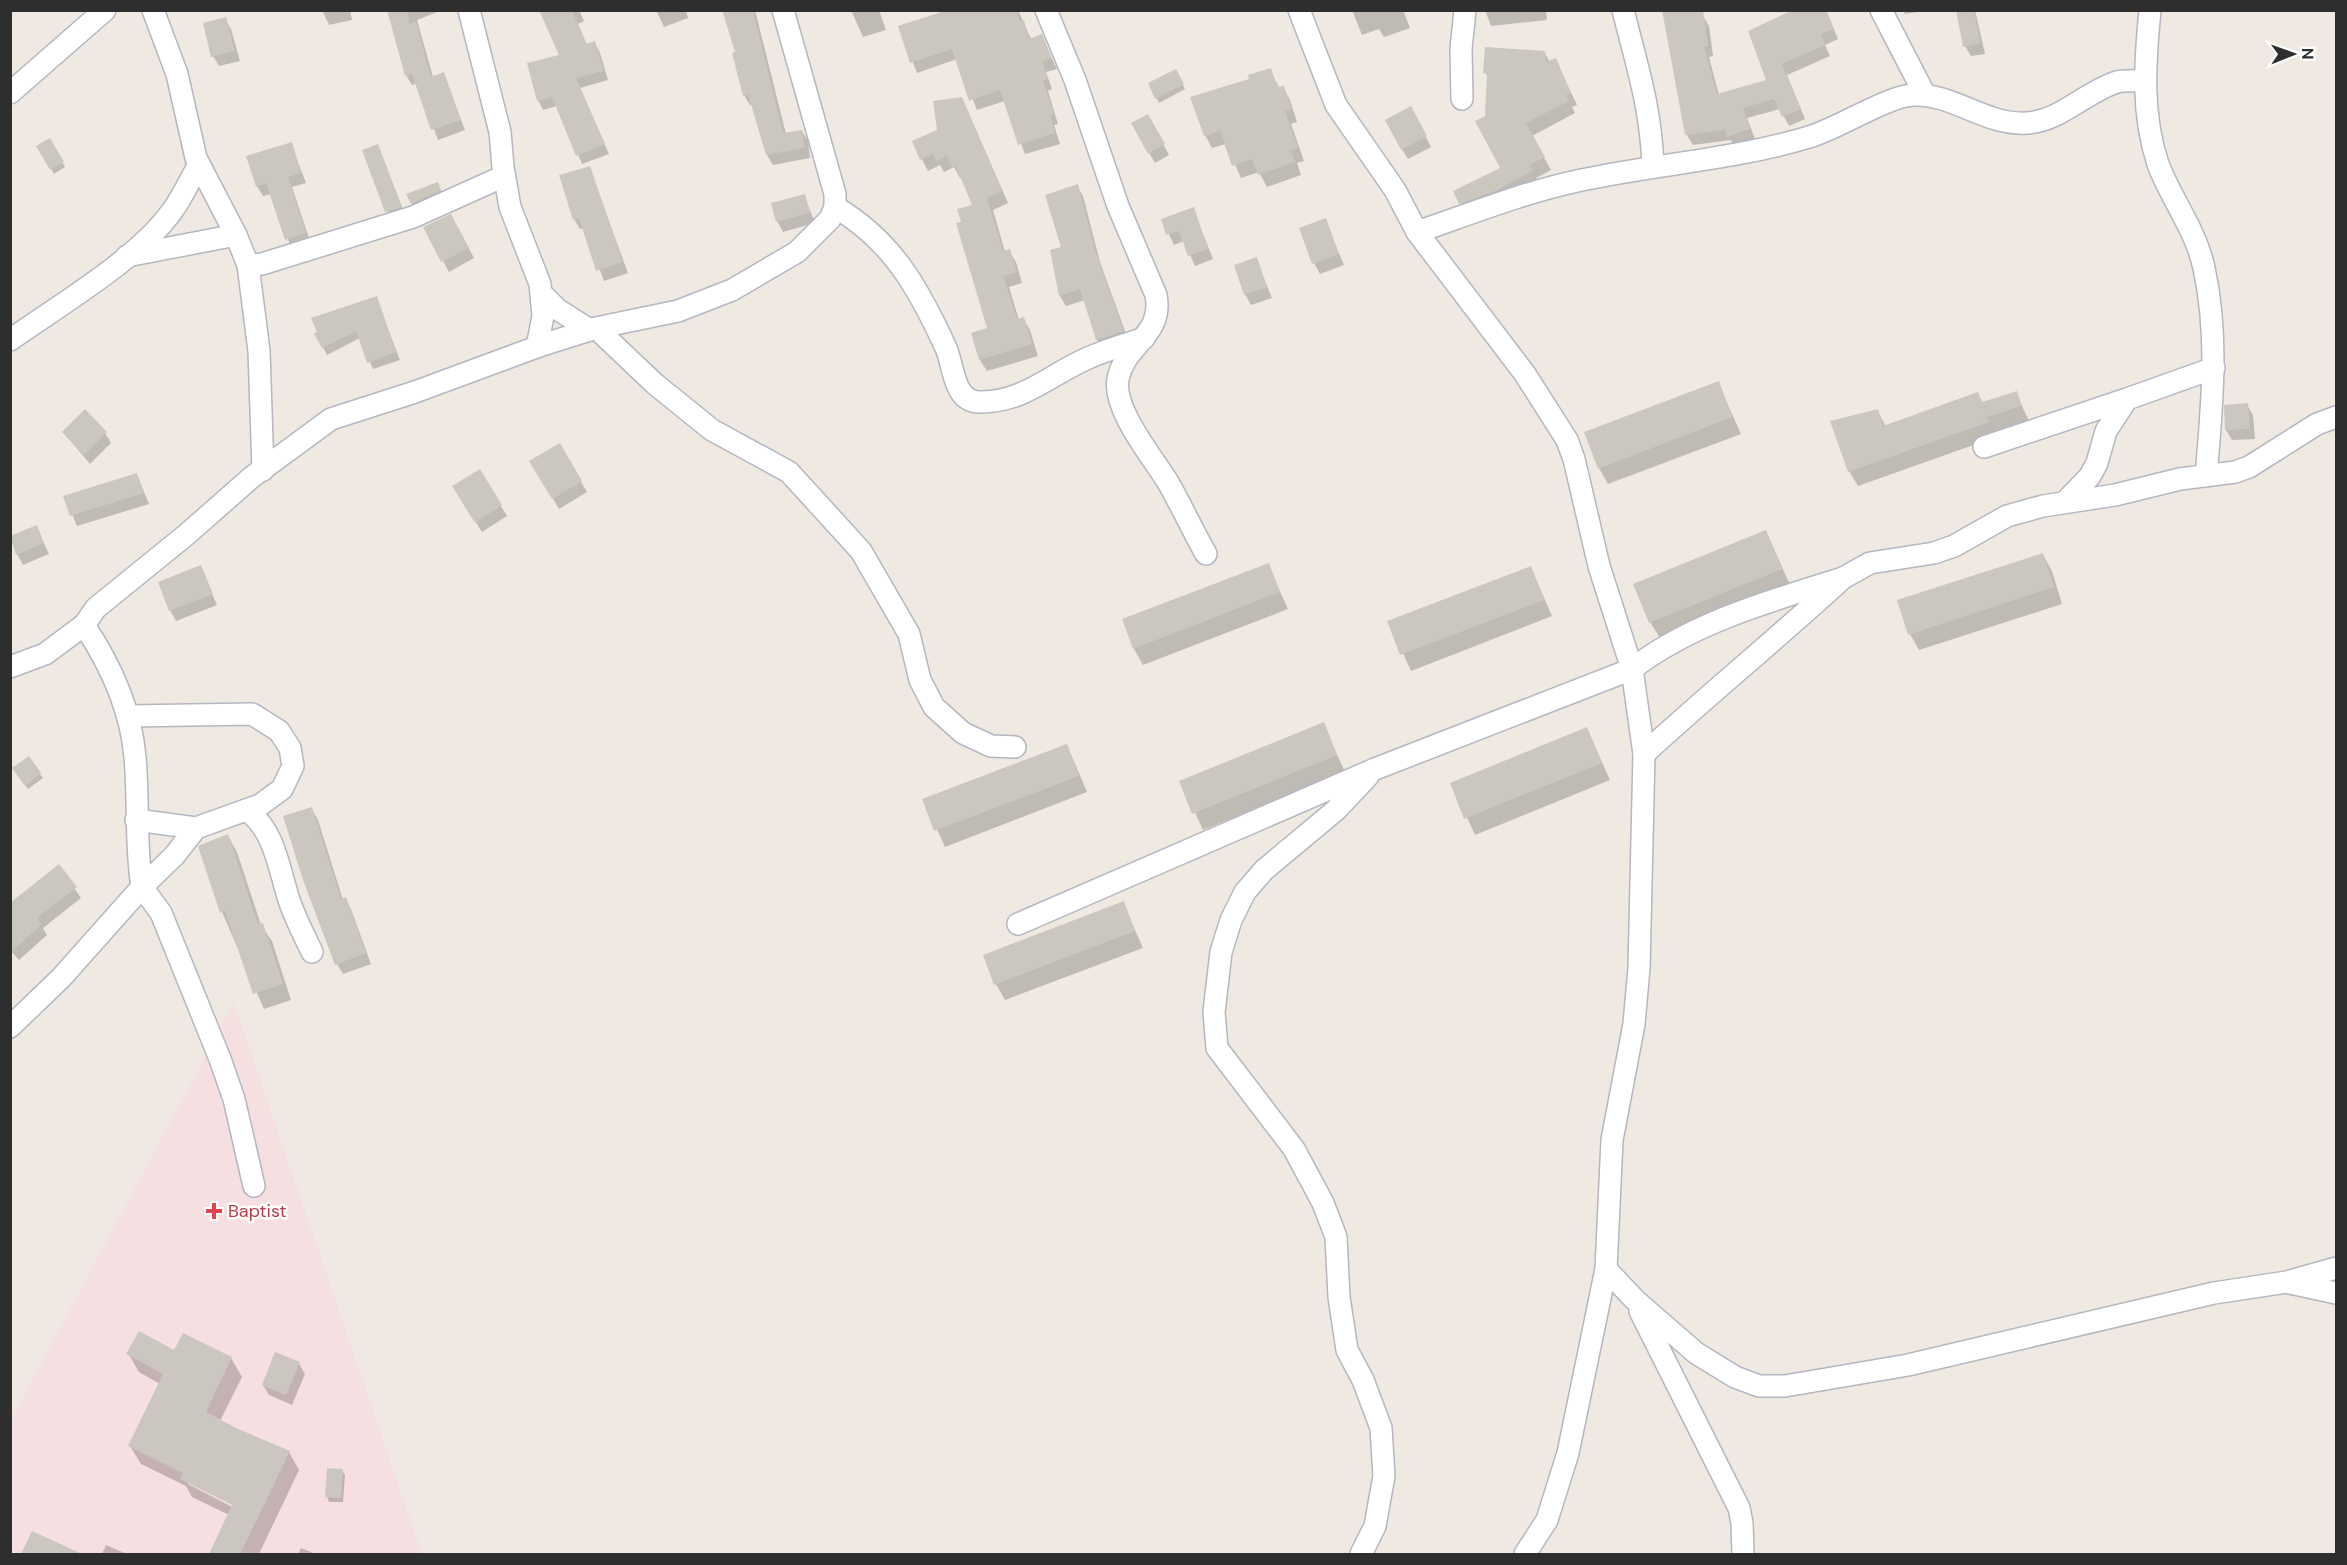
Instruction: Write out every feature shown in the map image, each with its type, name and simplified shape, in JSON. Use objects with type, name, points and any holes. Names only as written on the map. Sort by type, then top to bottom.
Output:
[{"type":"street","points":[[10,93],[105,10]]},
{"type":"street","points":[[153,10],[177,74],[199,164],[236,235],[248,265],[259,351],[262,470]]},
{"type":"street","points":[[469,10],[501,132],[504,176],[510,207],[542,294],[543,316],[537,347]]},
{"type":"street","points":[[10,668],[45,654],[84,625],[96,608],[262,470],[331,419],[593,329],[678,311],[732,290],[797,252],[830,219],[836,207],[835,194],[783,10]]},
{"type":"street","points":[[1046,10],[1075,80],[1118,206],[1156,295],[1158,307],[1156,320],[1124,362],[1118,379],[1118,394],[1136,432],[1170,486],[1206,554]]},
{"type":"street","points":[[1299,10],[1336,105],[1395,190],[1417,232],[1525,374],[1567,440],[1574,459],[1599,566],[1632,669],[1644,754],[1639,968],[1634,1024],[1612,1140],[1606,1269],[1568,1454],[1547,1520],[1525,1554]]},
{"type":"street","points":[[1462,99],[1461,49],[1465,10]]},
{"type":"street","points":[[1623,10],[1646,95],[1652,129],[1653,166]]},
{"type":"street","points":[[1881,10],[1925,95]]},
{"type":"street","points":[[2150,10],[2144,81],[2150,133],[2159,165],[2189,225],[2204,265],[2212,318],[2214,368],[2206,476]]},
{"type":"street","points":[[1417,232],[1519,196],[1576,181],[1653,166],[1695,162],[1810,137],[1910,95],[1925,95],[2005,123],[2028,123],[2066,110],[2099,90],[2118,82],[2144,81]]},
{"type":"street","points":[[10,340],[126,256],[153,233],[177,205],[199,164]]},
{"type":"street","points":[[248,265],[262,264],[413,217],[504,176]]},
{"type":"street","points":[[836,207],[859,220],[879,238],[904,271],[930,313],[948,352],[959,392],[967,399],[977,402],[988,401],[1032,390],[1086,359],[1144,338]]},
{"type":"street","points":[[126,256],[236,235]]},
{"type":"street","points":[[542,294],[557,309],[593,329],[655,384],[712,430],[789,472],[861,551],[909,634],[920,680],[934,707],[963,733],[992,746],[1016,747]]},
{"type":"street","points":[[1984,447],[2214,368]]},
{"type":"street","points":[[2064,502],[2090,476],[2097,463],[2106,431],[2127,399]]},
{"type":"street","points":[[1017,924],[1375,769],[1632,669],[1656,651],[1684,635],[1772,601],[1843,578],[1870,563],[1934,553],[1954,546],[2007,516],[2064,502],[2115,495],[2180,478],[2235,472],[2249,467],[2293,438],[2337,417]]},
{"type":"street","points":[[1644,754],[1843,578]]},
{"type":"street","points":[[84,625],[102,652],[128,716],[135,757],[136,820],[141,887],[161,913],[220,1059],[234,1099],[254,1186]]},
{"type":"street","points":[[128,716],[252,714],[279,731],[290,748],[293,766],[282,789],[260,805],[196,828],[136,820]]},
{"type":"street","points":[[1361,1554],[1375,1526],[1384,1476],[1381,1428],[1363,1380],[1347,1350],[1339,1297],[1336,1237],[1323,1203],[1294,1149],[1217,1048],[1214,1012],[1221,952],[1231,920],[1245,892],[1264,870],[1335,810],[1375,769]]},
{"type":"street","points":[[247,810],[261,820],[290,903],[312,952]]},
{"type":"street","points":[[10,1027],[61,978],[141,887],[174,856],[196,828]]},
{"type":"street","points":[[1606,1269],[1635,1300],[1696,1353],[1735,1377],[1759,1386],[1785,1386],[1908,1365],[2214,1293],[2287,1282],[2337,1268]]},
{"type":"street","points":[[2287,1282],[2337,1293]]},
{"type":"street","points":[[1635,1300],[1735,1499],[1742,1522],[1743,1554]]},
{"type":"shaded area","name":"Baptist","points":[[234,1003],[422,1554],[11,1554],[11,1420]]},
{"type":"building","points":[[387,10],[408,10],[409,24],[416,22],[431,77],[444,72],[461,120],[431,130],[412,74],[405,76]]},
{"type":"building","points":[[539,10],[572,10],[586,44],[595,41],[604,71],[576,78],[605,144],[576,156],[552,97],[537,101],[527,63],[559,55]]},
{"type":"building","points":[[722,10],[753,10],[783,133],[802,130],[805,148],[766,155],[748,94],[743,96],[732,53],[735,52]]},
{"type":"building","points":[[948,10],[1016,10],[1020,22],[1024,20],[1029,39],[1042,34],[1052,58],[1042,62],[1048,79],[1043,81],[1054,113],[1050,115],[1055,133],[1018,145],[1000,90],[969,101],[952,49],[910,63],[898,26]]},
{"type":"building","points":[[1662,10],[1703,10],[1708,46],[1704,47],[1717,94],[1766,80],[1748,31],[1793,10],[1826,10],[1834,29],[1821,34],[1825,45],[1782,64],[1801,109],[1782,117],[1774,99],[1743,108],[1750,129],[1727,137],[1725,130],[1685,135]]},
{"type":"building","points":[[1956,10],[1974,10],[1980,43],[1963,47]]},
{"type":"building","points":[[226,17],[235,51],[211,57],[203,23]]},
{"type":"building","points":[[1485,47],[1545,51],[1546,62],[1556,58],[1571,93],[1566,95],[1569,101],[1526,123],[1545,157],[1530,165],[1533,171],[1493,192],[1459,204],[1453,191],[1500,168],[1475,121],[1485,116],[1487,73],[1483,73]]},
{"type":"building","points":[[1271,68],[1277,87],[1284,86],[1291,109],[1285,111],[1298,148],[1291,150],[1295,162],[1258,175],[1252,159],[1232,166],[1220,131],[1204,136],[1190,97],[1249,79],[1248,75]]},
{"type":"building","points":[[1176,69],[1184,84],[1155,99],[1148,83]]},
{"type":"building","points":[[962,97],[1002,191],[987,198],[1003,251],[1010,249],[1017,272],[1003,276],[1017,319],[1024,317],[1032,344],[979,360],[971,333],[987,328],[956,223],[961,222],[957,209],[972,205],[956,166],[952,167],[947,156],[936,161],[933,154],[920,160],[912,141],[937,130],[933,101]]},
{"type":"building","points":[[1411,106],[1427,136],[1401,150],[1385,120]]},
{"type":"building","points":[[1148,114],[1165,144],[1148,154],[1131,123]]},
{"type":"building","points":[[50,138],[64,162],[50,170],[36,146]]},
{"type":"building","points":[[292,142],[301,173],[288,177],[306,233],[285,240],[266,183],[256,187],[246,156]]},
{"type":"building","points":[[378,144],[402,207],[385,212],[362,150]]},
{"type":"building","points":[[590,166],[623,262],[596,271],[579,218],[573,220],[559,175]]},
{"type":"building","points":[[438,182],[441,190],[411,204],[406,194]]},
{"type":"building","points":[[1078,184],[1095,250],[1124,331],[1096,340],[1080,289],[1059,296],[1050,250],[1061,247],[1045,195]]},
{"type":"building","points":[[805,194],[810,213],[776,222],[771,203]]},
{"type":"building","points":[[1194,207],[1208,249],[1188,256],[1179,231],[1166,235],[1161,219]]},
{"type":"building","points":[[451,214],[469,248],[441,262],[423,227]]},
{"type":"building","points":[[1326,218],[1339,254],[1312,264],[1299,228]]},
{"type":"building","points":[[1257,257],[1267,287],[1244,295],[1234,265]]},
{"type":"building","points":[[377,296],[396,352],[367,363],[356,331],[322,348],[314,334],[317,332],[311,318]]},
{"type":"building","points":[[1719,381],[1732,417],[1598,469],[1584,432]]},
{"type":"building","points":[[2017,391],[2022,406],[1987,417],[1989,422],[1848,472],[1830,421],[1878,409],[1883,426],[1978,392],[1982,402]]},
{"type":"building","points":[[2248,403],[2250,429],[2225,430],[2224,405]]},
{"type":"building","points":[[85,409],[107,432],[84,455],[62,432]]},
{"type":"building","points":[[560,443],[582,481],[552,499],[529,461]]},
{"type":"building","points":[[480,469],[502,505],[475,523],[452,486]]},
{"type":"building","points":[[137,473],[144,493],[70,516],[63,496]]},
{"type":"building","points":[[37,525],[44,543],[16,555],[10,536]]},
{"type":"building","points":[[1766,530],[1782,569],[1649,623],[1633,584]]},
{"type":"building","points":[[2043,553],[2054,587],[1908,635],[1897,600]]},
{"type":"building","points":[[1269,563],[1280,592],[1133,649],[1122,619]]},
{"type":"building","points":[[201,565],[213,594],[169,611],[158,582]]},
{"type":"building","points":[[1531,566],[1544,600],[1400,655],[1387,621]]},
{"type":"building","points":[[1324,722],[1337,755],[1192,814],[1179,781]]},
{"type":"building","points":[[1587,727],[1602,763],[1464,819],[1450,783]]},
{"type":"building","points":[[1067,744],[1079,776],[934,831],[922,799]]},
{"type":"building","points":[[29,756],[41,773],[25,786],[12,768]]},
{"type":"building","points":[[312,807],[341,899],[346,897],[366,953],[335,965],[303,880],[283,816]]},
{"type":"building","points":[[228,834],[258,924],[263,923],[283,984],[253,994],[225,911],[220,913],[198,846]]},
{"type":"building","points":[[59,864],[77,887],[37,918],[42,924],[10,953],[10,903]]},
{"type":"building","points":[[1124,901],[1135,931],[994,985],[983,955]]},
{"type":"building","points":[[139,1331],[174,1350],[183,1333],[232,1357],[206,1412],[238,1429],[290,1451],[240,1554],[209,1554],[232,1505],[180,1479],[183,1473],[128,1446],[163,1374],[126,1354]]},
{"type":"building","points":[[275,1352],[300,1362],[286,1395],[262,1385]]},
{"type":"building","points":[[327,1468],[343,1469],[341,1498],[325,1497]]},
{"type":"building","points":[[32,1531],[82,1554],[21,1554]]},
{"type":"place","name":"Baptist","points":[[214,1211]]}]
